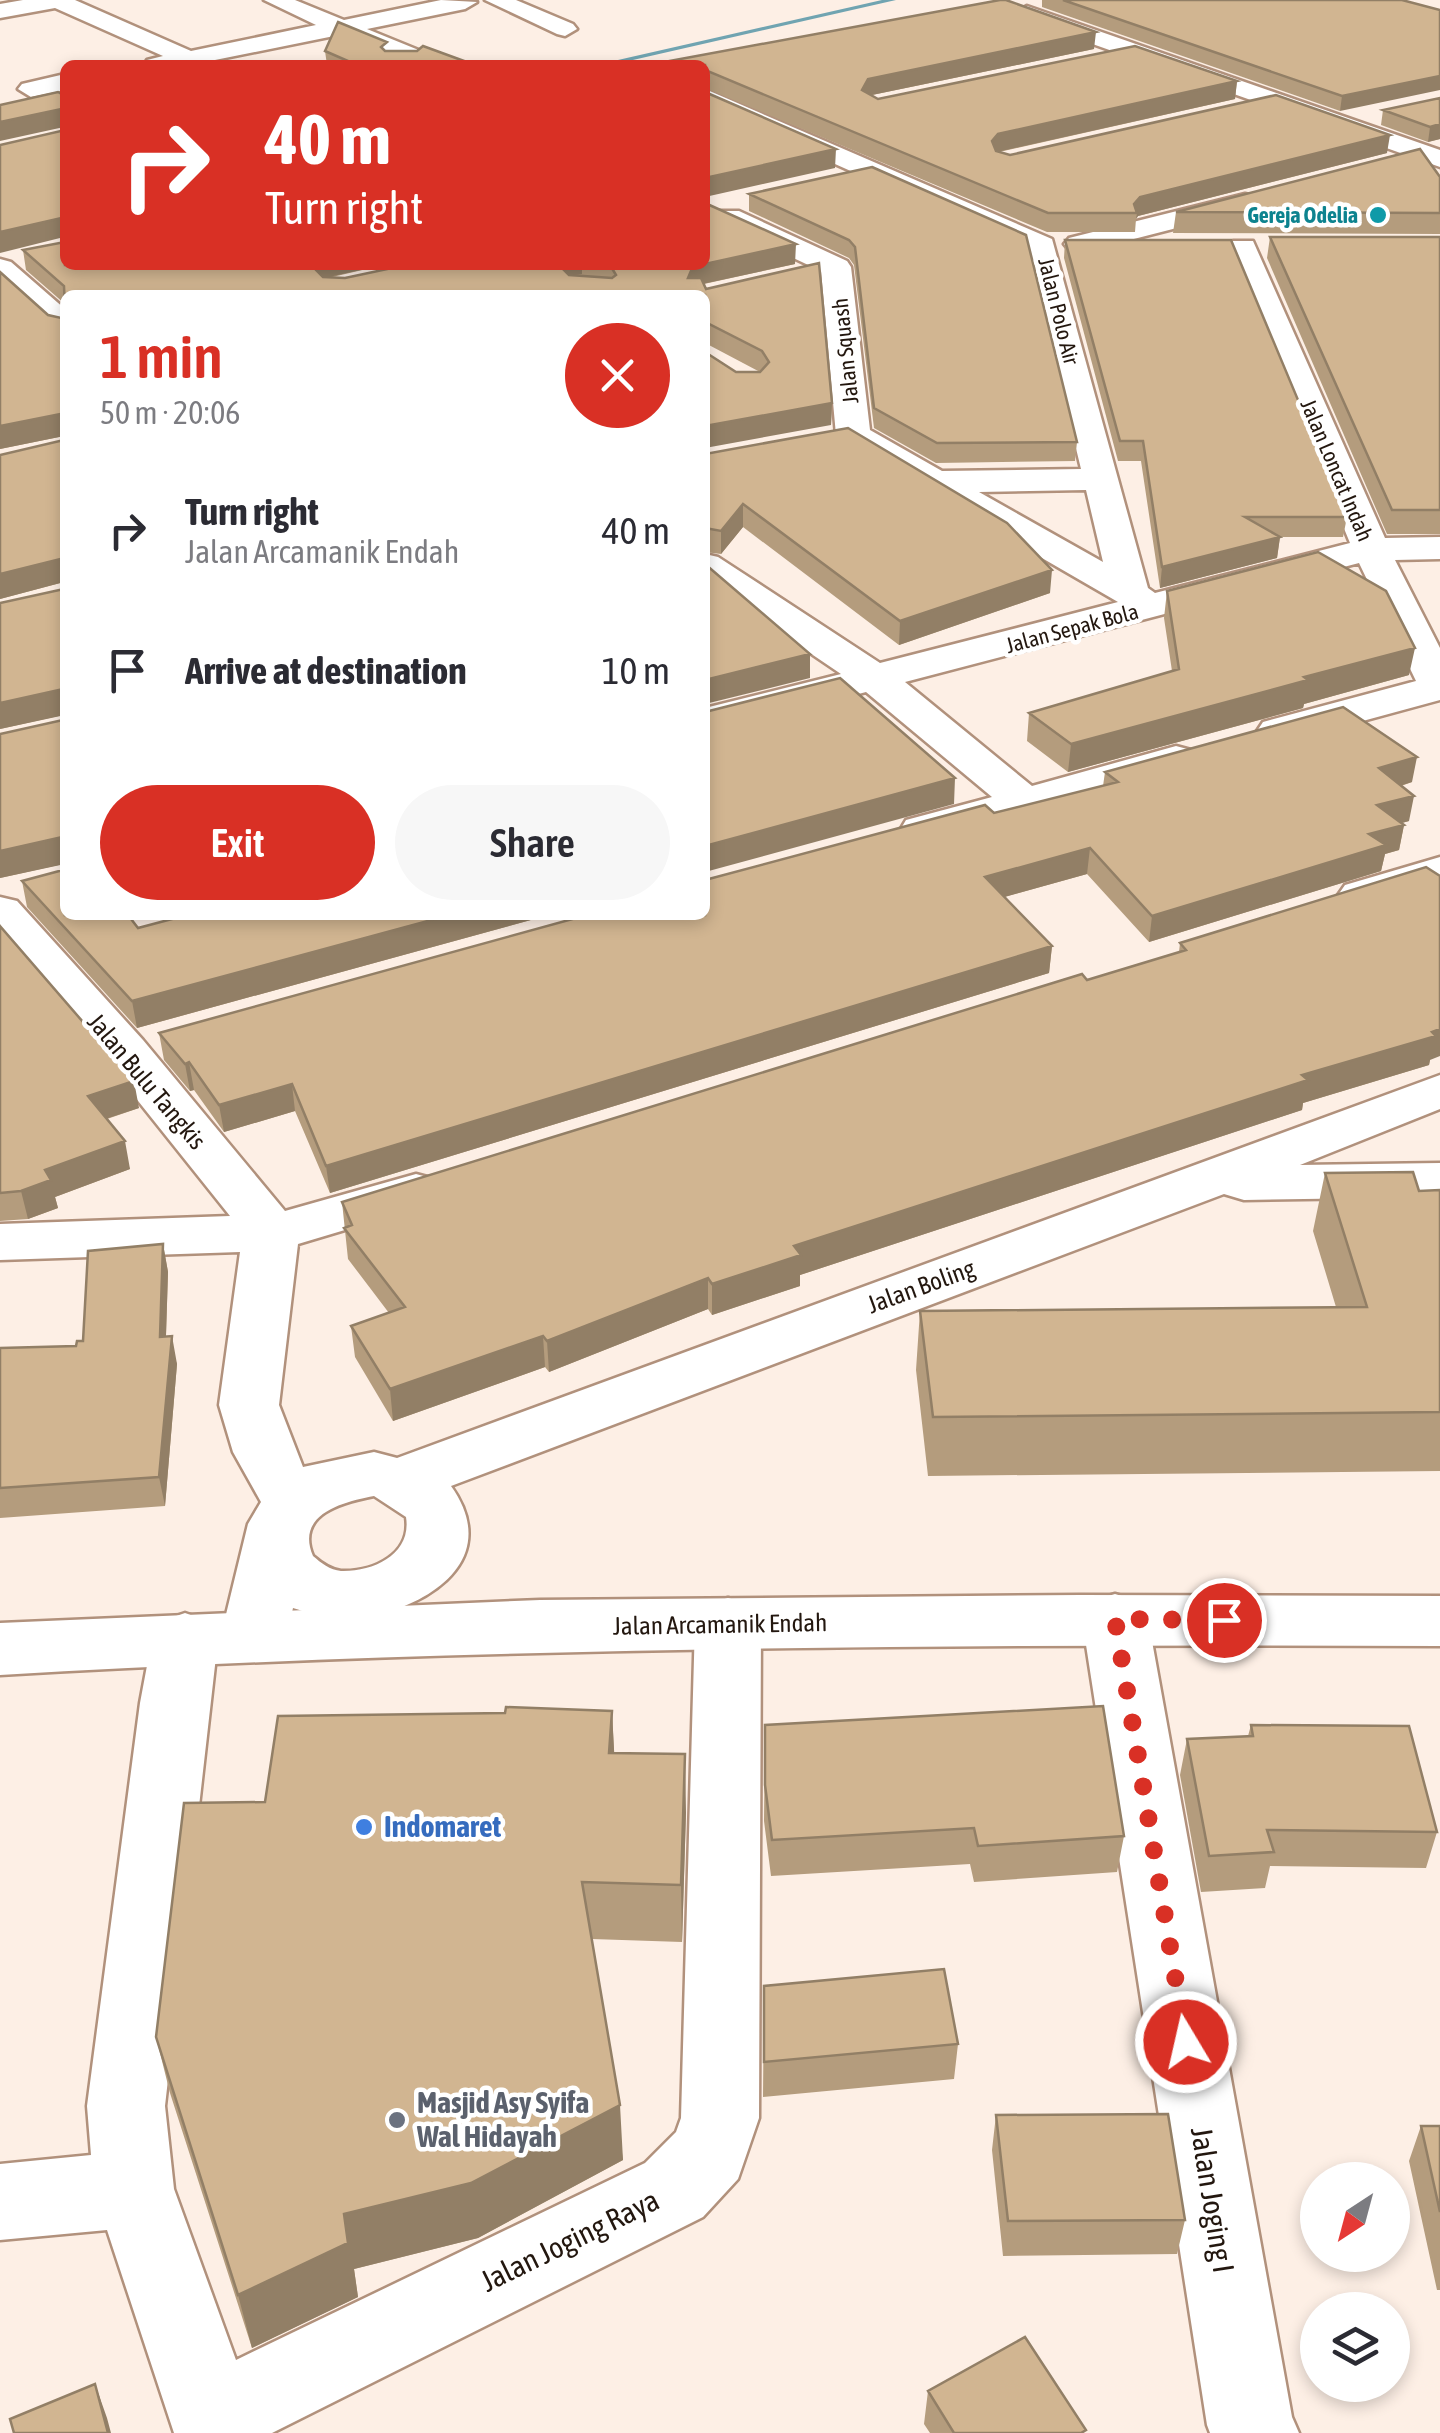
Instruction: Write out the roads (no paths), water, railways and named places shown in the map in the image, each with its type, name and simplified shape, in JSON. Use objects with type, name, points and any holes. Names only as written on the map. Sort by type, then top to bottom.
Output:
[{"type":"street","points":[[0,10],[57,0],[192,60]]},
{"type":"street","points":[[276,0],[412,56],[409,60]]},
{"type":"street","points":[[496,0],[566,28]]},
{"type":"street","points":[[204,60],[466,1]]},
{"type":"street","points":[[1018,2],[1136,51],[1434,157]]},
{"type":"street","points":[[1081,62],[1136,51]]},
{"type":"street","points":[[31,89],[60,83]]},
{"type":"street","name":"Jalan Polo Air","points":[[710,99],[1042,246],[1101,478],[1140,600]]},
{"type":"street","points":[[1222,113],[1276,101]]},
{"type":"street","points":[[1339,123],[1390,112]]},
{"type":"street","points":[[721,136],[770,126]]},
{"type":"street","points":[[1377,168],[1434,157]]},
{"type":"street","points":[[820,183],[874,172]]},
{"type":"street","points":[[1078,244],[1268,196]]},
{"type":"street","points":[[710,207],[746,200]]},
{"type":"street","name":"Jalan Squash","points":[[710,209],[836,267],[853,435],[1140,600]]},
{"type":"street","points":[[1042,246],[1282,247]]},
{"type":"street","name":"Jalan Loncat Indah","points":[[1242,247],[1371,549],[1440,687]]},
{"type":"street","points":[[0,265],[32,256]]},
{"type":"street","points":[[0,265],[60,321]]},
{"type":"street","points":[[780,280],[836,267]]},
{"type":"street","points":[[816,442],[853,435]]},
{"type":"street","points":[[936,482],[1101,478]]},
{"type":"street","name":"Jalan Sepak Bola","points":[[710,721],[876,679],[1140,600],[1371,549],[1440,548]]},
{"type":"street","points":[[711,576],[876,679],[1024,802]]},
{"type":"street","points":[[874,843],[1440,687]]},
{"type":"street","points":[[1326,906],[1440,871]]},
{"type":"street","name":"Jalan Bulu Tangkis","points":[[11,898],[268,1247]]},
{"type":"street","points":[[124,1052],[175,1037]]},
{"type":"street","name":"Jalan Boling","points":[[402,1480],[819,1323],[1211,1183],[1440,1091]]},
{"type":"street","points":[[0,1242],[268,1247],[455,1178]]},
{"type":"street","points":[[1211,1183],[1440,1180]]},
{"type":"street","points":[[254,1635],[283,1525],[315,1486],[344,1476],[374,1474],[402,1480],[426,1496],[438,1516],[438,1541],[424,1564],[400,1582],[370,1593],[336,1595],[306,1586],[284,1570],[283,1525],[249,1405],[268,1247]]},
{"type":"street","points":[[424,1564],[446,1626]]},
{"type":"street","name":"Jalan Arcamanik Endah","points":[[0,1648],[446,1626],[1115,1619],[1440,1622]]},
{"type":"street","name":"Jalan Joging I","points":[[1115,1619],[1247,2430]]},
{"type":"street","name":"Jalan Joging Raya","points":[[215,2425],[674,2190],[710,2153],[720,2118],[728,1624]]},
{"type":"street","points":[[185,1639],[126,2106],[134,2189],[215,2425]]},
{"type":"street","points":[[0,2202],[134,2189]]},
{"type":"waterway","points":[[622,60],[892,0]]},
{"type":"place","name":"Gereja Odelia","points":[[1378,215]]},
{"type":"place","name":"Indomaret","points":[[364,1827]]},
{"type":"place","name":"Masjid Asy Syifa Wal Hidayah","points":[[397,2120]]}]
